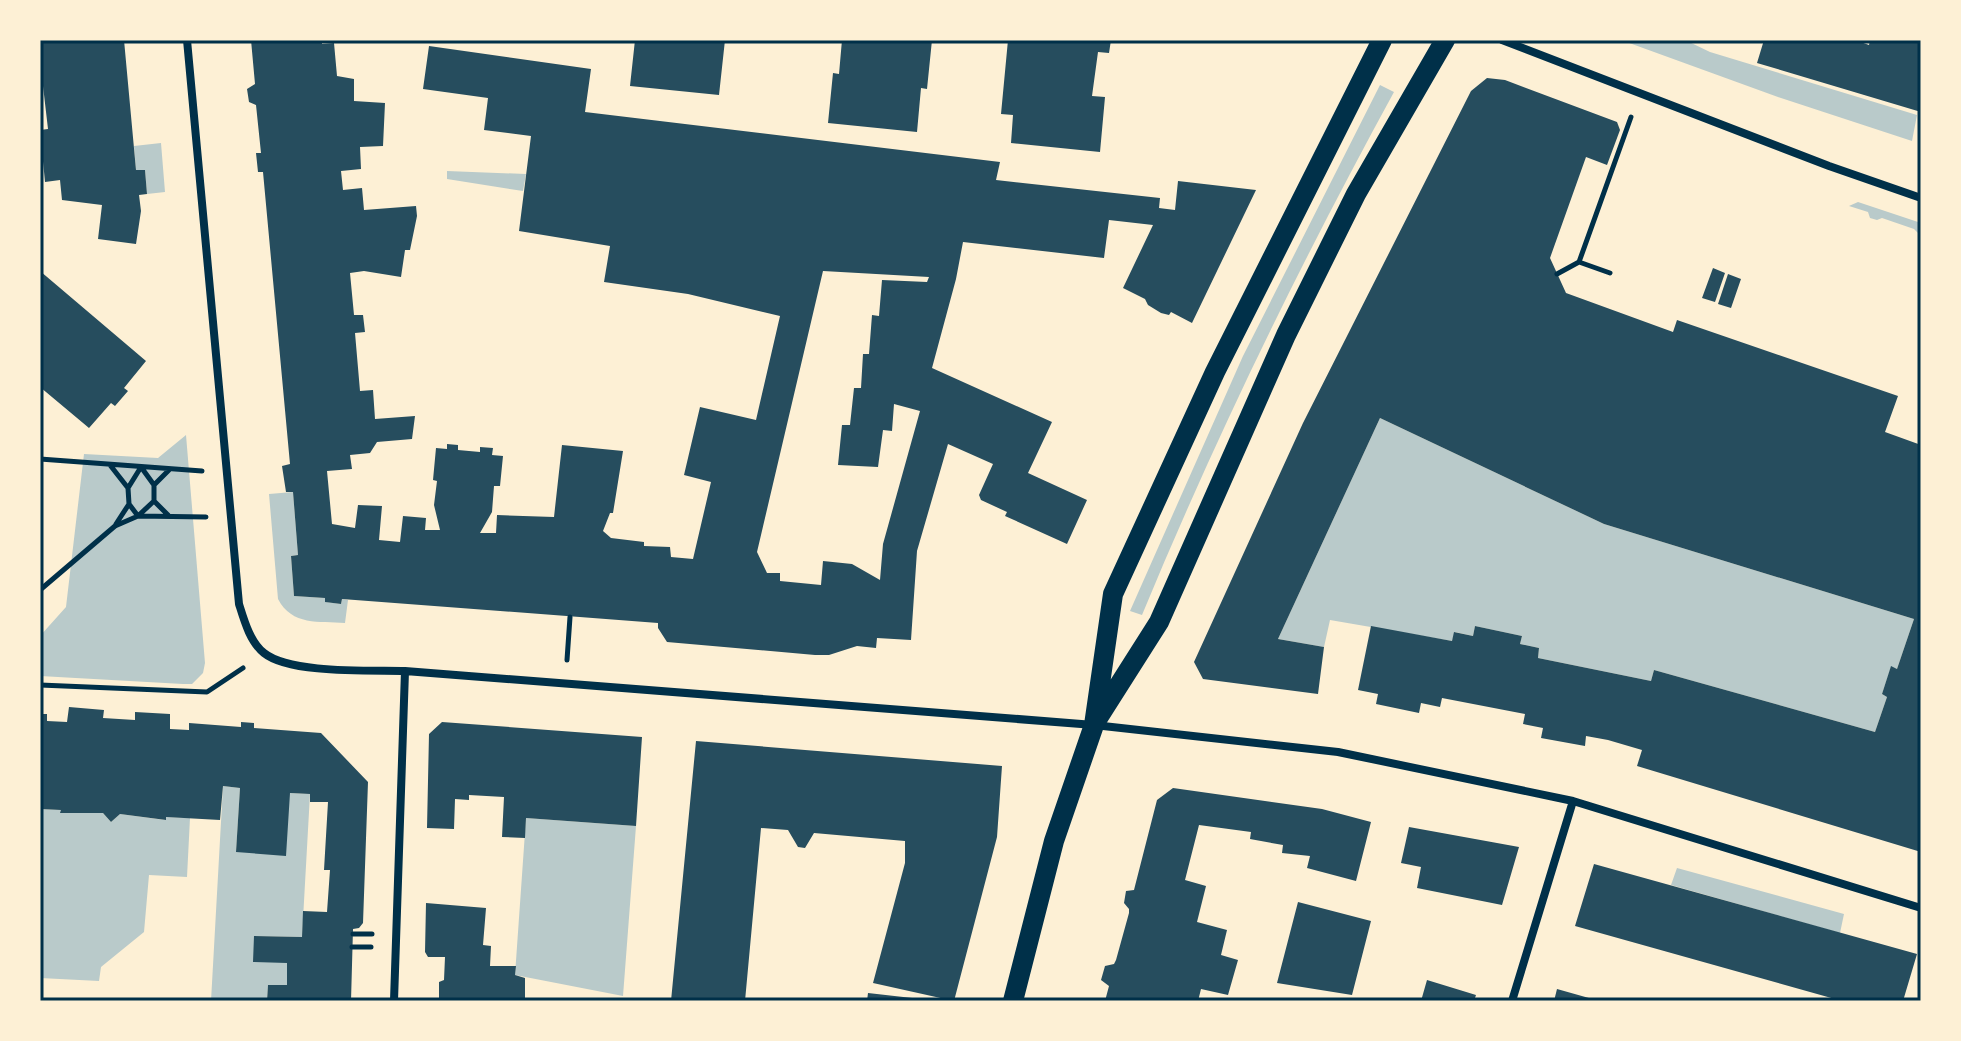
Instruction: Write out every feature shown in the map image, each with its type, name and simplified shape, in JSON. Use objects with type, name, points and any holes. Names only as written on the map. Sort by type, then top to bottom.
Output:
[{"type":"main road","points":[[1013,1001],[1054,841],[1094,725],[1113,594],[1215,372],[1382,40]]},
{"type":"main road","points":[[1094,725],[1159,622],[1286,335],[1356,194],[1445,40]]},
{"type":"street","points":[[187,40],[239,604],[247,628],[264,653],[292,666],[405,671],[1094,725],[1338,752],[1573,801],[1921,908]]},
{"type":"street","points":[[1502,40],[1921,198]]},
{"type":"street","points":[[394,1001],[405,671]]},
{"type":"street","points":[[1512,1001],[1573,801]]},
{"type":"path","points":[[1557,274],[1579,262],[1640,93]]},
{"type":"path","points":[[1579,262],[1610,273]]},
{"type":"path","points":[[40,459],[190,471]]},
{"type":"path","points":[[110,465],[128,488],[129,504],[138,516]]},
{"type":"path","points":[[141,467],[154,485],[154,501],[169,516]]},
{"type":"path","points":[[128,488],[141,467]]},
{"type":"path","points":[[154,485],[170,469]]},
{"type":"path","points":[[40,590],[115,526],[138,516],[154,501]]},
{"type":"path","points":[[115,526],[129,504]]},
{"type":"path","points":[[138,516],[231,517]]},
{"type":"path","points":[[564,684],[570,617]]},
{"type":"path","points":[[40,685],[207,692],[264,653]]},
{"type":"shaded area","points":[[1621,40],[1685,40],[1710,52],[1917,115],[1912,141],[1781,98]]},
{"type":"shaded area","points":[[1380,85],[1394,92],[1261,350],[1142,615],[1130,611],[1243,356]]},
{"type":"shaded area","points":[[161,143],[165,192],[147,194],[145,170],[136,170],[134,146]]},
{"type":"shaded area","points":[[447,171],[526,174],[523,191],[447,179]]},
{"type":"shaded area","points":[[1858,202],[1921,223],[1921,236],[1914,229],[1882,218],[1870,218],[1868,212],[1849,206]]},
{"type":"shaded area","points":[[1380,418],[1604,524],[1914,619],[1897,669],[1891,667],[1882,694],[1887,697],[1875,732],[1654,670],[1651,681],[1538,658],[1539,648],[1520,644],[1522,636],[1475,626],[1473,636],[1455,632],[1452,641],[1330,620],[1324,647],[1278,639]]},
{"type":"shaded area","points":[[186,435],[205,663],[203,673],[192,684],[40,676],[40,636],[66,607],[84,454],[158,458]]},
{"type":"shaded area","points":[[293,492],[298,555],[291,556],[294,596],[325,598],[326,602],[341,604],[342,599],[348,600],[345,623],[298,618],[278,599],[269,494]]},
{"type":"shaded area","points":[[223,786],[240,788],[236,852],[290,793],[310,794],[302,937],[254,936],[287,963],[287,985],[268,985],[267,1001],[211,1001]]},
{"type":"shaded area","points":[[40,809],[61,810],[61,813],[103,813],[111,822],[120,814],[165,820],[166,817],[190,818],[187,877],[149,875],[144,932],[101,967],[99,981],[40,978]]},
{"type":"shaded area","points":[[526,818],[636,826],[623,996],[515,975]]},
{"type":"shaded area","points":[[1677,868],[1844,914],[1840,933],[1671,885]]},
{"type":"building","points":[[40,40],[124,40],[136,170],[145,170],[147,194],[139,195],[141,211],[136,244],[98,239],[102,205],[62,200],[60,180],[45,182],[40,130],[48,129],[43,86],[40,87]]},
{"type":"building","points":[[251,40],[322,40],[322,44],[334,43],[337,76],[354,79],[354,101],[385,103],[383,146],[360,147],[361,169],[341,171],[343,190],[362,188],[364,210],[416,206],[410,250],[405,250],[401,277],[364,271],[350,273],[354,315],[363,315],[365,332],[355,333],[360,391],[373,390],[375,419],[415,416],[412,439],[377,442],[370,453],[350,455],[352,469],[327,471],[332,524],[355,528],[358,505],[382,506],[379,540],[400,542],[403,516],[426,518],[425,530],[440,530],[434,505],[437,481],[433,480],[436,448],[447,449],[447,444],[458,445],[458,450],[480,452],[480,447],[493,448],[492,455],[503,456],[500,486],[494,486],[492,512],[480,533],[496,533],[497,515],[554,517],[562,445],[623,451],[613,513],[610,513],[603,531],[611,538],[644,542],[644,546],[670,547],[671,557],[693,559],[711,482],[684,475],[700,407],[756,420],[780,316],[688,294],[604,282],[610,246],[519,231],[531,136],[484,130],[488,98],[423,89],[429,46],[591,69],[585,112],[1000,162],[996,180],[1160,198],[1159,208],[1175,210],[1178,181],[1256,190],[1192,323],[1171,312],[1169,315],[1161,313],[1148,305],[1145,299],[1123,288],[1153,225],[1109,220],[1104,258],[963,242],[932,368],[1052,422],[1028,473],[1087,500],[1067,544],[1005,516],[1007,512],[981,500],[979,495],[993,464],[948,444],[917,551],[911,640],[877,638],[876,648],[857,646],[829,655],[667,642],[658,623],[342,599],[341,604],[325,602],[325,598],[294,596],[291,556],[298,555],[293,492],[286,492],[282,466],[290,464],[263,172],[258,172],[256,153],[261,153],[256,105],[249,102],[247,89],[255,84]],"holes":[[[823,271],[929,277],[927,282],[882,280],[879,316],[872,315],[869,354],[863,354],[861,388],[854,388],[850,425],[842,425],[838,465],[878,467],[883,430],[892,431],[894,404],[920,411],[883,544],[880,580],[852,564],[823,561],[821,585],[780,581],[780,573],[767,573],[757,552]]]},
{"type":"building","points":[[635,40],[725,40],[719,95],[630,86]]},
{"type":"building","points":[[842,40],[932,40],[927,89],[921,88],[917,132],[828,123],[833,73],[839,74]]},
{"type":"building","points":[[1008,40],[1111,40],[1109,53],[1098,52],[1092,96],[1105,97],[1100,152],[1011,143],[1013,115],[1001,114]]},
{"type":"building","points":[[1764,40],[1855,40],[1869,45],[1870,40],[1921,40],[1921,112],[1757,63]]},
{"type":"building","points":[[1487,78],[1505,80],[1617,122],[1620,130],[1607,165],[1586,157],[1550,258],[1566,293],[1673,332],[1677,320],[1898,396],[1885,432],[1921,445],[1921,852],[1637,766],[1642,750],[1586,736],[1585,746],[1541,738],[1543,728],[1523,724],[1525,714],[1442,698],[1440,707],[1421,703],[1419,713],[1376,704],[1378,694],[1358,690],[1371,626],[1452,641],[1454,632],[1473,636],[1475,626],[1522,636],[1520,644],[1539,648],[1538,658],[1651,681],[1654,670],[1875,732],[1887,697],[1882,694],[1891,666],[1897,669],[1914,619],[1604,524],[1380,418],[1278,639],[1324,647],[1318,694],[1203,679],[1194,662],[1303,423],[1471,91]]},
{"type":"building","points":[[1713,268],[1725,273],[1715,302],[1702,298]]},
{"type":"building","points":[[40,271],[146,361],[124,388],[128,391],[115,406],[111,403],[89,428],[40,387]]},
{"type":"building","points":[[1728,274],[1741,279],[1731,308],[1718,304]]},
{"type":"building","points":[[69,707],[104,710],[103,718],[135,720],[135,712],[170,714],[170,729],[189,730],[189,723],[241,727],[241,722],[254,723],[254,728],[321,733],[368,782],[363,923],[353,929],[351,1001],[267,1001],[268,985],[287,985],[287,963],[253,962],[254,936],[302,937],[303,911],[327,912],[330,870],[324,870],[328,802],[310,802],[310,794],[290,793],[286,856],[236,852],[240,788],[223,786],[220,820],[166,817],[166,820],[120,814],[111,822],[103,813],[60,813],[61,810],[40,809],[43,714],[47,714],[47,721],[67,722]]},
{"type":"building","points":[[442,722],[642,737],[636,826],[526,818],[525,838],[502,837],[504,797],[469,795],[469,800],[455,799],[454,829],[427,828],[429,734]]},
{"type":"building","points":[[696,741],[1002,766],[997,837],[954,1001],[873,983],[905,863],[905,841],[814,833],[805,848],[798,847],[788,830],[761,828],[745,1001],[671,1001]]},
{"type":"building","points":[[1173,788],[1322,809],[1371,822],[1356,881],[1307,868],[1310,856],[1282,853],[1283,845],[1250,839],[1251,832],[1199,825],[1185,880],[1206,886],[1197,922],[1227,930],[1221,955],[1238,960],[1228,995],[1201,989],[1198,1001],[1105,1001],[1109,986],[1101,980],[1105,966],[1114,964],[1116,960],[1129,913],[1124,903],[1126,891],[1134,890],[1157,800]]},
{"type":"building","points":[[1409,827],[1519,847],[1502,905],[1417,888],[1421,867],[1401,863]]},
{"type":"building","points":[[1594,864],[1917,954],[1903,1001],[1842,1001],[1575,926]]},
{"type":"building","points":[[1298,902],[1371,921],[1352,995],[1277,983]]},
{"type":"building","points":[[426,903],[486,908],[483,945],[491,946],[490,966],[516,966],[515,975],[525,978],[525,1001],[439,1001],[439,982],[444,980],[445,957],[428,957],[425,952]]},
{"type":"building","points":[[1427,980],[1476,995],[1474,1001],[1421,1001]]},
{"type":"building","points":[[1557,989],[1596,1000],[1596,1001],[1554,1001]]},
{"type":"building","points":[[868,993],[921,999],[921,1001],[867,1001]]}]
